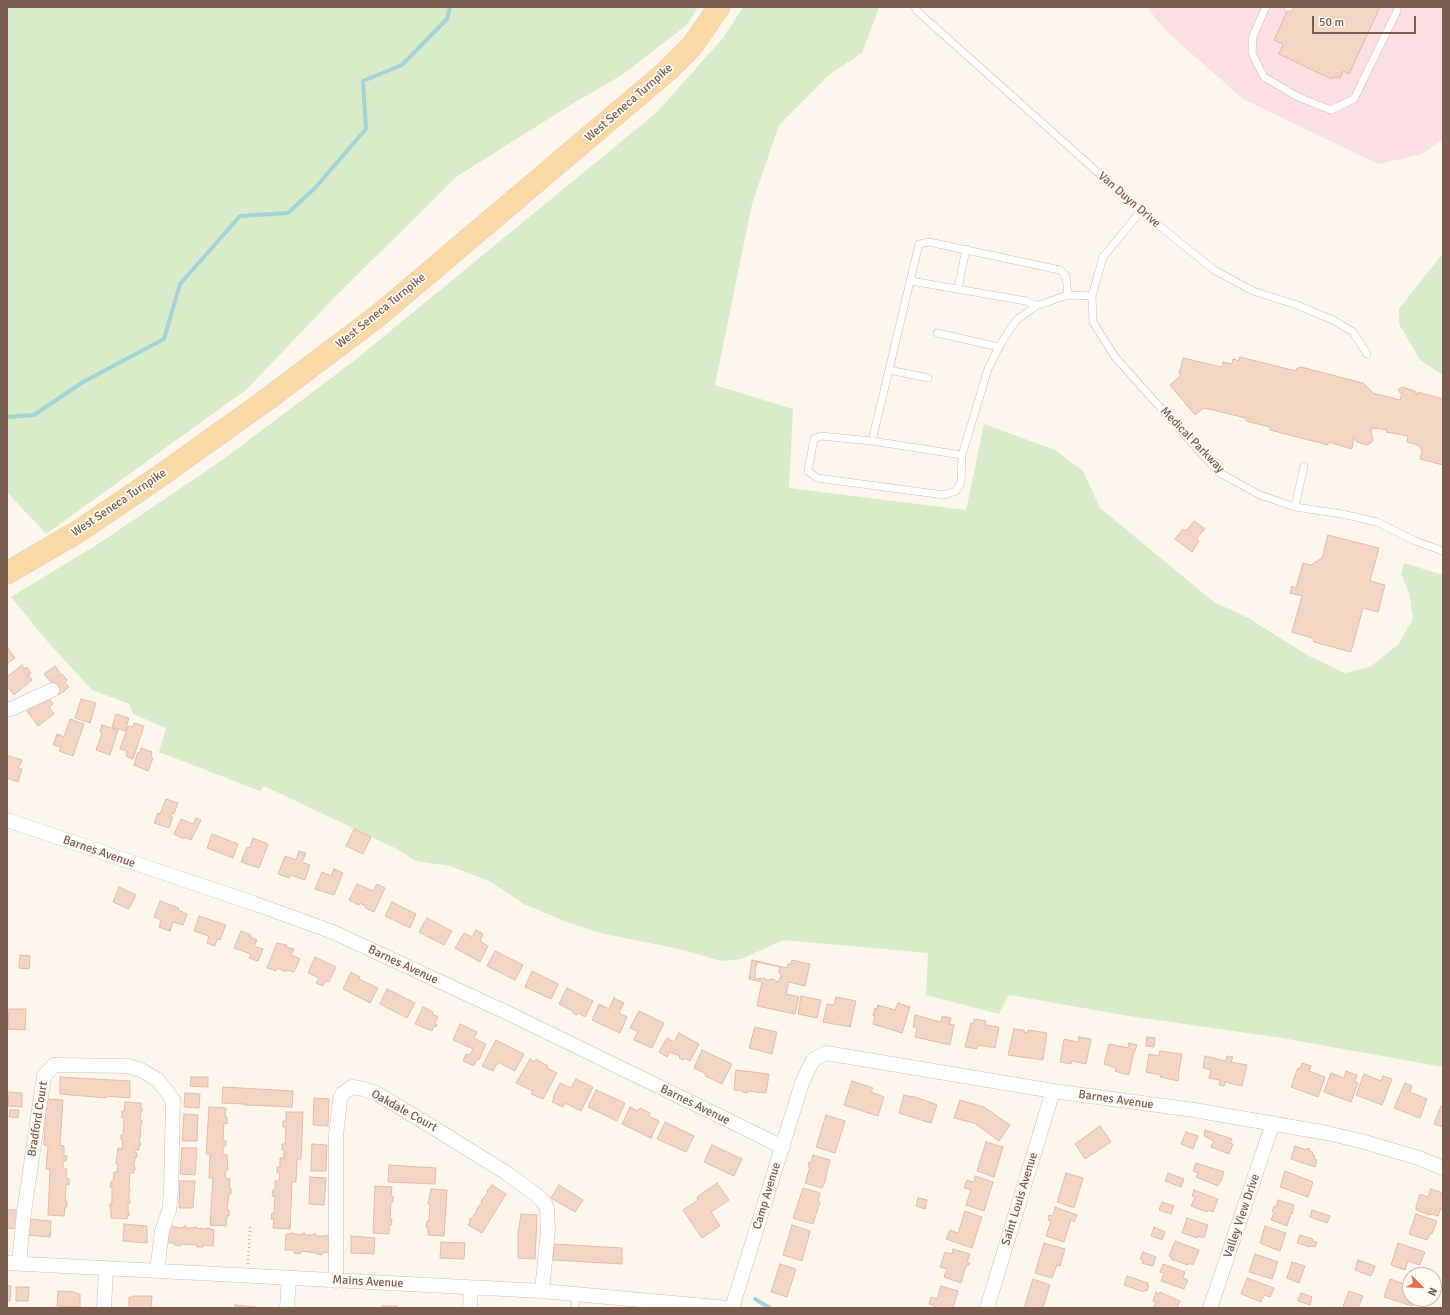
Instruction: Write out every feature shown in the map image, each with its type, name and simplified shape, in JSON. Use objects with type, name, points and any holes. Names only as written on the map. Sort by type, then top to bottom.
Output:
[{"type":"main road","name":"West Seneca Turnpike","points":[[7,573],[79,531],[166,471],[265,401],[379,315],[667,71],[692,46],[719,7]]},
{"type":"street","points":[[7,708],[11,710],[52,690]]},
{"type":"street","name":"Barnes Avenue","points":[[7,820],[253,903],[332,932],[512,1015],[782,1147]]},
{"type":"street","name":"Barnes Avenue","points":[[802,1083],[812,1060],[826,1053],[1053,1091],[1194,1110],[1327,1133],[1419,1158],[1443,1168]]},
{"type":"street","name":"Bradford Court","points":[[13,1263],[24,1212],[44,1076],[54,1065],[128,1066],[141,1070],[158,1080],[173,1100],[171,1192],[169,1211],[162,1231],[157,1271]]},
{"type":"street","name":"Camp Avenue","points":[[732,1308],[802,1083]]},
{"type":"street","name":"Oakdale Court","points":[[336,1281],[336,1136],[340,1099],[343,1093],[352,1087],[376,1093],[505,1172],[538,1196],[546,1205],[548,1230],[542,1291]]},
{"type":"street","name":"Saint Louis Avenue","points":[[987,1308],[1053,1091]]},
{"type":"street","name":"Valley View Drive","points":[[1210,1308],[1273,1123]]},
{"type":"street","name":"Mains Avenue","points":[[13,1263],[542,1291],[575,1301],[728,1308]]},
{"type":"street","points":[[104,1308],[106,1269]]},
{"type":"street","points":[[287,1308],[289,1278]]},
{"type":"street","points":[[470,1308],[471,1288]]},
{"type":"lane","name":"Van Duyn Drive","points":[[915,7],[1141,211],[1214,270],[1253,290],[1297,305],[1333,320],[1353,332],[1367,354]]},
{"type":"lane","points":[[1266,7],[1253,36],[1252,53],[1264,77],[1298,97],[1331,110],[1354,100],[1397,11]]},
{"type":"lane","name":"Medical Parkway","points":[[1141,211],[1103,257],[1092,296],[1093,322],[1115,357],[1218,472],[1260,495],[1295,507],[1342,514],[1377,522],[1415,541],[1443,551]]},
{"type":"lane","points":[[872,441],[920,244],[929,242],[1060,270],[1066,276],[1068,295]]},
{"type":"lane","points":[[958,289],[966,249]]},
{"type":"lane","points":[[911,281],[1026,301],[1036,306]]},
{"type":"lane","points":[[962,454],[872,441],[822,436],[814,439],[808,471],[818,478],[944,494],[956,492],[961,482],[962,454],[988,369],[999,347],[1018,319],[1036,306],[1068,295],[1092,296]]},
{"type":"lane","points":[[937,333],[999,347]]},
{"type":"lane","points":[[889,370],[928,378]]},
{"type":"lane","points":[[1295,507],[1304,466]]},
{"type":"path","points":[[247,1276],[250,1227]]},
{"type":"shaded area","points":[[1147,7],[1443,7],[1443,139],[1422,154],[1378,164],[1243,99],[1166,31]]},
{"type":"green space","points":[[7,7],[698,7],[688,24],[622,75],[572,104],[456,177],[332,300],[246,390],[46,534],[7,492]]},
{"type":"green space","points":[[743,7],[878,7],[878,11],[862,53],[830,74],[779,125],[752,204],[715,385],[793,409],[789,488],[966,510],[984,424],[1055,450],[1083,471],[1100,508],[1214,602],[1248,618],[1309,656],[1345,673],[1370,667],[1399,644],[1413,618],[1409,592],[1401,574],[1404,563],[1443,575],[1443,1067],[1282,1038],[1129,1016],[1009,995],[999,1014],[926,995],[928,953],[784,940],[741,959],[721,961],[679,949],[600,933],[567,922],[524,904],[489,881],[450,866],[416,861],[395,848],[264,786],[260,791],[159,752],[166,728],[133,714],[129,704],[92,690],[47,641],[11,597],[98,544],[221,461],[355,360],[656,113],[724,37]]},
{"type":"green space","points":[[1443,253],[1443,375],[1420,360],[1399,324],[1399,309]]},
{"type":"building","points":[[1289,7],[1380,7],[1349,74],[1343,71],[1340,78],[1335,76],[1334,79],[1332,77],[1331,79],[1279,54],[1283,44],[1274,40]]},
{"type":"building","points":[[1240,357],[1296,371],[1296,369],[1301,367],[1363,383],[1373,393],[1400,400],[1402,393],[1398,390],[1402,387],[1415,391],[1417,396],[1418,392],[1443,399],[1443,465],[1420,459],[1422,451],[1418,445],[1407,442],[1408,436],[1386,432],[1387,430],[1372,428],[1371,432],[1373,440],[1371,443],[1367,445],[1357,442],[1354,438],[1352,449],[1328,442],[1328,445],[1270,430],[1270,427],[1246,421],[1246,418],[1204,408],[1195,415],[1170,385],[1181,374],[1179,374],[1183,358],[1222,367],[1223,362],[1232,364],[1233,359],[1239,361]]},
{"type":"building","points":[[1194,521],[1205,529],[1196,539],[1199,541],[1192,552],[1175,539],[1183,529],[1186,531]]},
{"type":"building","points":[[1328,535],[1379,548],[1370,581],[1385,585],[1378,612],[1363,608],[1351,652],[1314,642],[1312,638],[1292,632],[1302,596],[1290,593],[1292,586],[1296,588],[1303,563],[1311,565],[1322,558]]},
{"type":"building","points":[[7,647],[15,658],[7,664]]},
{"type":"building","points":[[22,665],[25,669],[27,667],[31,673],[28,675],[32,680],[14,695],[7,686],[7,677]]},
{"type":"building","points":[[55,666],[60,674],[50,681],[44,674]]},
{"type":"building","points":[[62,674],[67,680],[65,682],[69,687],[59,695],[50,683]]},
{"type":"building","points":[[48,697],[53,704],[49,707],[54,714],[38,726],[27,711]]},
{"type":"building","points":[[81,699],[96,703],[90,723],[75,718]]},
{"type":"building","points":[[116,714],[129,718],[125,731],[112,727]]},
{"type":"building","points":[[70,719],[84,724],[73,756],[59,751],[61,747],[53,745],[57,734],[64,737]]},
{"type":"building","points":[[134,723],[144,726],[133,759],[126,756],[127,751],[120,749],[128,726],[133,727]]},
{"type":"building","points":[[102,725],[118,730],[110,755],[96,750],[102,733],[100,732]]},
{"type":"building","points":[[141,748],[152,752],[151,757],[153,758],[148,771],[134,765],[138,752],[140,753]]},
{"type":"building","points":[[9,756],[22,760],[18,768],[22,769],[18,782],[7,778],[7,760]]},
{"type":"building","points":[[166,799],[178,803],[174,814],[172,813],[170,817],[173,817],[169,828],[154,823],[158,813],[160,814]]},
{"type":"building","points":[[196,818],[201,820],[191,840],[185,837],[184,839],[174,834],[181,819],[193,824]]},
{"type":"building","points":[[354,829],[371,837],[363,854],[346,846]]},
{"type":"building","points":[[212,834],[238,844],[233,858],[207,848]]},
{"type":"building","points":[[253,838],[268,844],[259,868],[241,862],[247,847],[250,848]]},
{"type":"building","points":[[299,851],[306,853],[302,862],[310,865],[305,880],[290,875],[289,878],[278,874],[285,856],[296,860]]},
{"type":"building","points":[[334,869],[343,873],[334,895],[315,889],[322,872],[331,876]]},
{"type":"building","points":[[357,884],[373,891],[377,884],[385,888],[374,912],[365,908],[366,906],[360,903],[359,905],[349,900]]},
{"type":"building","points":[[119,887],[136,895],[129,909],[113,902]]},
{"type":"building","points":[[160,901],[179,908],[178,910],[187,914],[183,925],[173,922],[170,931],[159,927],[161,920],[154,917]]},
{"type":"building","points":[[392,902],[416,914],[410,928],[385,916]]},
{"type":"building","points":[[199,916],[226,925],[220,940],[217,939],[215,946],[207,943],[209,936],[194,931]]},
{"type":"building","points":[[427,918],[452,931],[444,945],[419,932]]},
{"type":"building","points":[[476,930],[483,934],[480,941],[488,946],[480,962],[455,948],[464,933],[472,937]]},
{"type":"building","points":[[241,931],[251,935],[250,937],[257,940],[254,946],[263,949],[258,961],[249,958],[251,954],[234,948]]},
{"type":"building","points":[[277,943],[287,945],[286,947],[294,949],[291,955],[300,959],[294,972],[286,970],[286,972],[277,968],[276,971],[267,968]]},
{"type":"building","points":[[495,951],[523,965],[515,980],[487,966]]},
{"type":"building","points":[[20,955],[30,956],[29,969],[19,968]]},
{"type":"building","points":[[315,957],[336,967],[329,982],[325,981],[323,986],[316,983],[319,978],[308,973]]},
{"type":"building","points":[[752,960],[787,968],[788,964],[791,964],[792,960],[810,964],[805,986],[789,982],[786,994],[799,997],[795,1014],[757,1006],[762,982],[749,979]],"holes":[[[757,962],[780,967],[779,972],[782,977],[780,977],[780,980],[777,982],[773,979],[755,979]]]},
{"type":"building","points":[[532,971],[558,984],[551,999],[525,987]]},
{"type":"building","points":[[351,972],[360,977],[359,979],[378,988],[370,1003],[343,989]]},
{"type":"building","points":[[567,988],[593,1001],[585,1017],[578,1013],[577,1015],[573,1013],[573,1011],[559,1004]]},
{"type":"building","points":[[387,989],[415,1003],[407,1018],[380,1004]]},
{"type":"building","points":[[801,996],[821,1000],[817,1018],[798,1014]]},
{"type":"building","points":[[836,997],[856,1001],[850,1027],[823,1022],[827,1004],[834,1005]]},
{"type":"building","points":[[614,998],[624,1003],[619,1013],[627,1017],[620,1033],[592,1020],[599,1004],[609,1009]]},
{"type":"building","points":[[898,1003],[910,1007],[902,1033],[873,1024],[875,1008],[877,1009],[878,1005],[895,1010]]},
{"type":"building","points":[[423,1007],[433,1012],[432,1014],[438,1017],[435,1024],[437,1025],[436,1027],[434,1026],[432,1031],[415,1024]]},
{"type":"building","points":[[9,1009],[26,1009],[25,1030],[8,1029]]},
{"type":"building","points":[[639,1011],[664,1023],[652,1048],[634,1040],[638,1031],[630,1028]]},
{"type":"building","points":[[915,1015],[941,1022],[942,1016],[951,1018],[949,1024],[954,1025],[950,1045],[915,1037],[917,1028],[913,1027]]},
{"type":"building","points":[[974,1019],[986,1021],[985,1025],[999,1027],[995,1048],[978,1045],[977,1049],[965,1047],[971,1023],[974,1023]]},
{"type":"building","points":[[460,1024],[477,1032],[474,1038],[486,1044],[479,1060],[477,1059],[474,1066],[463,1061],[466,1054],[470,1055],[473,1049],[453,1040]]},
{"type":"building","points":[[755,1027],[777,1032],[772,1054],[749,1048]]},
{"type":"building","points":[[1014,1029],[1024,1030],[1024,1032],[1028,1033],[1028,1030],[1047,1033],[1043,1060],[1008,1055]]},
{"type":"building","points":[[679,1033],[699,1044],[690,1061],[684,1058],[683,1060],[679,1058],[680,1056],[670,1052],[667,1057],[659,1052],[667,1038],[674,1042]]},
{"type":"building","points":[[1079,1037],[1091,1039],[1086,1064],[1072,1061],[1071,1064],[1060,1062],[1064,1039],[1078,1042]]},
{"type":"building","points":[[1147,1037],[1155,1038],[1154,1047],[1146,1046]]},
{"type":"building","points":[[496,1040],[524,1054],[515,1071],[498,1062],[493,1071],[482,1066]]},
{"type":"building","points":[[1129,1043],[1137,1045],[1134,1051],[1129,1075],[1115,1071],[1116,1068],[1104,1064],[1109,1044],[1128,1048]]},
{"type":"building","points":[[702,1050],[732,1064],[722,1084],[705,1076],[706,1074],[694,1068]]},
{"type":"building","points":[[1160,1051],[1182,1054],[1178,1081],[1146,1072],[1149,1054],[1159,1056]]},
{"type":"building","points":[[1205,1056],[1226,1061],[1227,1056],[1233,1057],[1231,1062],[1247,1065],[1242,1086],[1225,1082],[1224,1086],[1219,1085],[1220,1080],[1209,1078],[1211,1070],[1203,1068]]},
{"type":"building","points":[[530,1059],[535,1062],[536,1059],[548,1066],[547,1068],[557,1073],[543,1099],[531,1094],[533,1091],[516,1083]]},
{"type":"building","points":[[1302,1063],[1311,1066],[1309,1071],[1325,1077],[1318,1097],[1291,1087],[1298,1068],[1300,1069]]},
{"type":"building","points":[[736,1070],[769,1074],[766,1093],[747,1091],[747,1093],[734,1090]]},
{"type":"building","points":[[1346,1071],[1357,1075],[1355,1082],[1358,1083],[1351,1102],[1324,1092],[1331,1073],[1344,1078]]},
{"type":"building","points":[[1364,1074],[1381,1081],[1383,1076],[1392,1079],[1382,1105],[1356,1095]]},
{"type":"building","points":[[60,1077],[130,1081],[130,1098],[106,1096],[106,1098],[60,1094]]},
{"type":"building","points":[[191,1077],[208,1077],[208,1087],[190,1086]]},
{"type":"building","points":[[576,1079],[593,1087],[581,1111],[565,1103],[563,1107],[552,1102],[560,1083],[571,1088]]},
{"type":"building","points":[[852,1081],[873,1088],[871,1092],[884,1097],[878,1116],[844,1105]]},
{"type":"building","points":[[1405,1083],[1412,1086],[1410,1092],[1427,1099],[1420,1118],[1394,1108]]},
{"type":"building","points":[[223,1087],[293,1091],[292,1107],[222,1103]]},
{"type":"building","points":[[596,1090],[625,1103],[617,1121],[588,1107]]},
{"type":"building","points":[[9,1092],[22,1093],[22,1107],[8,1106]]},
{"type":"building","points":[[185,1093],[200,1094],[199,1108],[184,1107]]},
{"type":"building","points":[[904,1095],[913,1096],[937,1105],[931,1123],[899,1113]]},
{"type":"building","points":[[314,1098],[329,1099],[328,1126],[313,1125]]},
{"type":"building","points":[[46,1099],[63,1100],[60,1145],[64,1146],[64,1156],[67,1156],[66,1161],[63,1161],[63,1169],[67,1169],[66,1178],[69,1179],[69,1185],[66,1184],[65,1201],[67,1201],[67,1207],[65,1207],[64,1216],[48,1215],[50,1169],[46,1169],[48,1146],[44,1145]]},
{"type":"building","points":[[960,1100],[984,1107],[1010,1125],[999,1141],[974,1123],[954,1118]]},
{"type":"building","points":[[125,1102],[141,1103],[142,1108],[139,1143],[141,1143],[139,1150],[135,1150],[137,1157],[135,1157],[134,1173],[130,1173],[130,1203],[128,1203],[129,1216],[128,1215],[127,1219],[111,1218],[110,1209],[110,1204],[112,1204],[112,1187],[110,1187],[111,1181],[113,1181],[114,1172],[117,1172],[118,1164],[116,1164],[118,1148],[122,1149],[123,1140],[121,1140],[121,1135],[123,1135],[124,1118],[122,1118],[122,1111],[124,1112]]},
{"type":"building","points":[[1441,1106],[1443,1106],[1443,1127],[1434,1124]]},
{"type":"building","points":[[209,1107],[226,1108],[225,1117],[227,1117],[227,1124],[224,1123],[223,1140],[226,1141],[226,1146],[223,1146],[223,1155],[227,1155],[228,1170],[226,1170],[225,1178],[230,1179],[229,1188],[231,1188],[231,1194],[229,1194],[227,1210],[229,1210],[229,1216],[227,1216],[226,1226],[210,1225],[213,1178],[209,1178],[210,1154],[206,1154]]},
{"type":"building","points":[[630,1107],[638,1111],[640,1108],[650,1113],[649,1116],[659,1121],[651,1138],[622,1124]]},
{"type":"building","points":[[10,1110],[19,1110],[18,1118],[9,1117]]},
{"type":"building","points":[[286,1112],[303,1112],[301,1159],[297,1159],[296,1182],[292,1182],[290,1229],[273,1228],[274,1219],[271,1219],[272,1213],[274,1213],[275,1196],[272,1196],[273,1190],[275,1190],[275,1181],[279,1181],[280,1173],[277,1173],[277,1167],[280,1167],[280,1158],[284,1158],[282,1144],[285,1144],[286,1127],[283,1127],[283,1121],[286,1121]]},
{"type":"building","points":[[184,1114],[198,1115],[197,1141],[182,1141]]},
{"type":"building","points":[[826,1115],[845,1121],[835,1153],[816,1147]]},
{"type":"building","points":[[665,1122],[694,1136],[686,1152],[657,1139]]},
{"type":"building","points":[[1100,1126],[1111,1142],[1085,1159],[1075,1144]]},
{"type":"building","points":[[1205,1130],[1232,1139],[1230,1143],[1233,1144],[1229,1154],[1211,1147],[1214,1141],[1204,1136]]},
{"type":"building","points":[[1186,1132],[1198,1136],[1193,1149],[1181,1144]]},
{"type":"building","points":[[986,1142],[1003,1147],[994,1177],[977,1171]]},
{"type":"building","points":[[312,1144],[327,1145],[326,1171],[311,1171]]},
{"type":"building","points":[[712,1145],[742,1159],[734,1176],[704,1162]]},
{"type":"building","points":[[1295,1146],[1306,1150],[1307,1148],[1310,1149],[1309,1151],[1313,1152],[1312,1154],[1315,1156],[1314,1159],[1317,1160],[1315,1167],[1291,1159]]},
{"type":"building","points":[[182,1148],[197,1148],[195,1175],[180,1174]]},
{"type":"building","points":[[813,1155],[830,1160],[826,1180],[822,1188],[805,1183],[810,1167],[808,1167],[809,1162],[811,1163]]},
{"type":"building","points":[[1196,1163],[1224,1172],[1218,1186],[1196,1177],[1198,1173],[1193,1171]]},
{"type":"building","points":[[389,1165],[436,1168],[435,1184],[388,1182]]},
{"type":"building","points":[[1285,1171],[1313,1182],[1308,1197],[1280,1187]]},
{"type":"building","points":[[1066,1173],[1083,1178],[1074,1208],[1057,1202]]},
{"type":"building","points":[[1168,1173],[1184,1179],[1181,1187],[1165,1181]]},
{"type":"building","points":[[975,1176],[993,1182],[984,1211],[966,1205],[971,1190],[964,1188],[967,1180],[974,1182]]},
{"type":"building","points":[[310,1177],[326,1178],[324,1205],[309,1204]]},
{"type":"building","points":[[180,1181],[195,1181],[193,1208],[179,1208]]},
{"type":"building","points":[[717,1183],[729,1200],[711,1212],[720,1226],[702,1238],[683,1210],[698,1200],[697,1197]]},
{"type":"building","points":[[492,1185],[506,1194],[482,1233],[468,1225],[470,1219],[477,1211],[476,1210],[482,1202],[481,1201]]},
{"type":"building","points":[[559,1185],[583,1200],[575,1212],[551,1198]]},
{"type":"building","points":[[375,1186],[392,1187],[391,1196],[393,1196],[393,1202],[391,1202],[390,1219],[392,1219],[391,1225],[389,1225],[389,1234],[373,1233]]},
{"type":"building","points":[[803,1188],[820,1193],[818,1201],[820,1202],[813,1224],[793,1218]]},
{"type":"building","points":[[431,1189],[447,1190],[444,1236],[428,1235],[428,1227],[426,1227],[427,1221],[429,1221],[430,1204],[428,1204]]},
{"type":"building","points":[[1431,1189],[1443,1193],[1443,1209],[1441,1208],[1438,1216],[1416,1210],[1420,1194],[1428,1197]]},
{"type":"building","points":[[1194,1190],[1218,1199],[1213,1212],[1208,1210],[1207,1212],[1191,1206],[1195,1197],[1192,1196]]},
{"type":"building","points":[[918,1198],[927,1200],[925,1209],[916,1206]]},
{"type":"building","points":[[1278,1200],[1294,1205],[1287,1226],[1271,1220],[1274,1213],[1272,1212],[1274,1206],[1276,1207]]},
{"type":"building","points":[[1162,1202],[1174,1206],[1171,1214],[1159,1210]]},
{"type":"building","points":[[1055,1207],[1077,1215],[1074,1222],[1071,1220],[1064,1242],[1046,1236],[1051,1221],[1048,1220],[1049,1215],[1053,1216]]},
{"type":"building","points":[[7,1210],[18,1210],[17,1229],[7,1228]]},
{"type":"building","points":[[1312,1210],[1330,1216],[1327,1223],[1310,1217]]},
{"type":"building","points":[[965,1211],[982,1217],[972,1248],[946,1239],[950,1230],[958,1233]]},
{"type":"building","points":[[521,1214],[537,1215],[535,1259],[518,1258],[518,1234]]},
{"type":"building","points":[[1416,1214],[1437,1221],[1432,1234],[1430,1233],[1427,1240],[1409,1234]]},
{"type":"building","points":[[1187,1218],[1208,1225],[1204,1238],[1198,1236],[1198,1238],[1182,1233]]},
{"type":"building","points":[[27,1219],[51,1221],[50,1237],[25,1235]]},
{"type":"building","points":[[124,1224],[147,1226],[147,1243],[123,1241]]},
{"type":"building","points":[[171,1225],[173,1227],[183,1228],[186,1226],[186,1228],[196,1227],[214,1230],[213,1246],[203,1245],[203,1247],[197,1247],[197,1245],[180,1244],[180,1246],[174,1245],[174,1243],[166,1243]]},
{"type":"building","points":[[792,1225],[810,1231],[802,1261],[783,1255]]},
{"type":"building","points":[[1265,1226],[1286,1233],[1280,1251],[1260,1243]]},
{"type":"building","points":[[1154,1227],[1165,1232],[1162,1240],[1151,1236]]},
{"type":"building","points":[[291,1233],[302,1235],[303,1233],[305,1233],[305,1235],[316,1234],[316,1236],[325,1235],[333,1237],[332,1253],[323,1252],[322,1255],[301,1251],[300,1254],[294,1253],[294,1250],[285,1250],[286,1234]]},
{"type":"building","points":[[1300,1235],[1313,1239],[1313,1241],[1317,1242],[1315,1247],[1297,1243]]},
{"type":"building","points":[[351,1236],[375,1238],[374,1254],[351,1253]]},
{"type":"building","points":[[1175,1241],[1199,1250],[1193,1265],[1189,1263],[1188,1265],[1171,1259],[1172,1257],[1169,1256]]},
{"type":"building","points":[[441,1242],[465,1243],[464,1259],[440,1258]]},
{"type":"building","points":[[1044,1243],[1065,1249],[1060,1266],[1057,1265],[1052,1278],[1035,1273]]},
{"type":"building","points":[[1398,1243],[1425,1252],[1420,1265],[1408,1261],[1406,1267],[1402,1267],[1402,1269],[1391,1265]]},
{"type":"building","points":[[554,1244],[622,1248],[622,1264],[553,1260]]},
{"type":"building","points":[[953,1249],[970,1254],[967,1262],[970,1263],[966,1266],[961,1283],[944,1277],[947,1269],[940,1267],[945,1252],[952,1254]]},
{"type":"building","points":[[1143,1252],[1156,1257],[1153,1266],[1142,1263],[1143,1260],[1140,1259]]},
{"type":"building","points":[[1255,1254],[1278,1262],[1272,1279],[1249,1272]]},
{"type":"building","points":[[1358,1260],[1375,1266],[1371,1276],[1355,1270]]},
{"type":"building","points":[[1292,1262],[1305,1266],[1299,1283],[1287,1278]]},
{"type":"building","points":[[780,1264],[796,1269],[787,1297],[771,1292]]},
{"type":"building","points":[[1163,1264],[1185,1272],[1183,1278],[1188,1280],[1184,1289],[1161,1281],[1164,1273],[1160,1272]]},
{"type":"building","points":[[1127,1276],[1148,1283],[1147,1285],[1149,1285],[1147,1291],[1145,1290],[1144,1292],[1124,1285]]},
{"type":"building","points":[[1247,1278],[1274,1288],[1270,1297],[1264,1295],[1261,1302],[1241,1294]]},
{"type":"building","points":[[1033,1279],[1050,1285],[1043,1308],[1024,1308]]},
{"type":"building","points":[[1390,1279],[1402,1283],[1402,1303],[1384,1297]]},
{"type":"building","points":[[7,1286],[11,1286],[10,1301],[7,1301]]},
{"type":"building","points":[[941,1286],[958,1291],[953,1308],[934,1308],[935,1306],[929,1304],[931,1297],[937,1299]]},
{"type":"building","points":[[16,1287],[29,1287],[28,1301],[16,1301]]},
{"type":"building","points":[[58,1291],[75,1292],[80,1294],[80,1307],[57,1306]]},
{"type":"building","points":[[1349,1291],[1363,1296],[1358,1308],[1347,1308],[1343,1306]]},
{"type":"building","points":[[1156,1292],[1159,1294],[1160,1292],[1180,1301],[1177,1308],[1153,1308],[1156,1302],[1153,1301]]},
{"type":"building","points":[[1301,1293],[1312,1297],[1310,1305],[1298,1301]]},
{"type":"building","points":[[152,1296],[151,1308],[129,1308],[129,1297]]},
{"type":"building","points":[[235,1305],[257,1307],[257,1308],[235,1308]]},
{"type":"building","points":[[382,1306],[398,1306],[397,1308],[382,1308]]},
{"type":"waterway","points":[[7,417],[34,415],[83,382],[164,339],[180,284],[240,216],[288,213],[315,188],[366,129],[363,81],[402,65],[447,19],[450,7]]},
{"type":"waterway","points":[[755,1299],[770,1308]]}]
